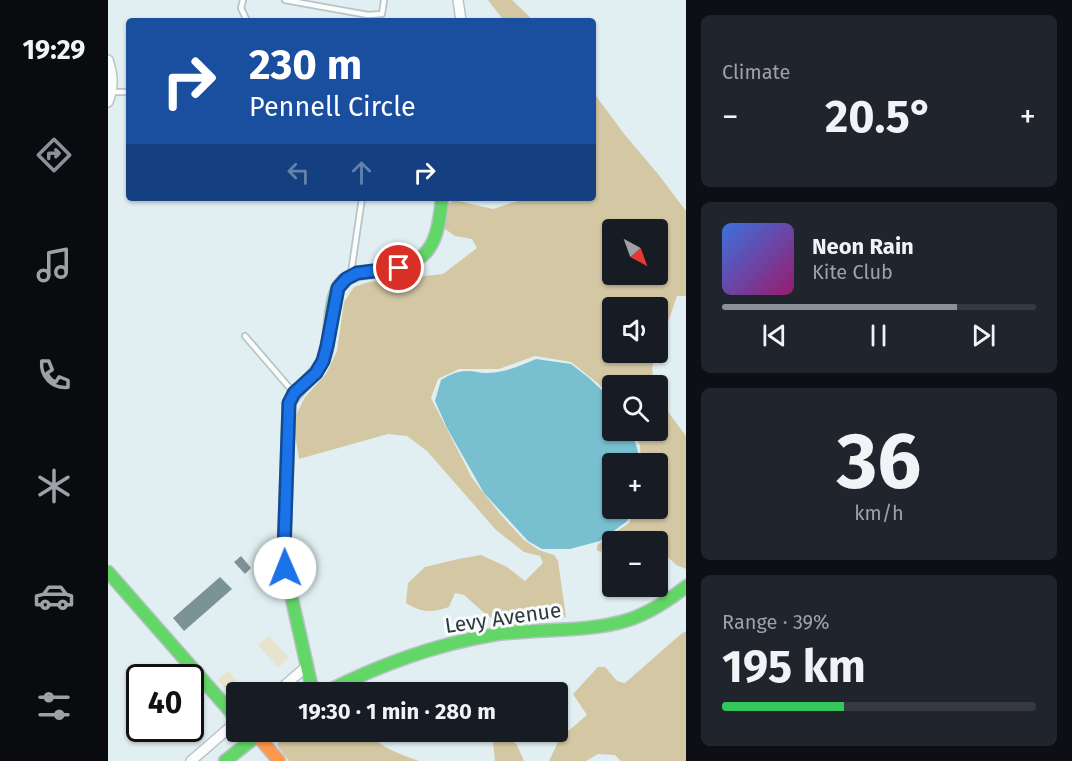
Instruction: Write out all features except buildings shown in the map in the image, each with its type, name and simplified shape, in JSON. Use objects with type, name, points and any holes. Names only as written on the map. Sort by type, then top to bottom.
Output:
[{"type":"street","points":[[458,0],[460,18]]},
{"type":"street","points":[[108,60],[113,83],[108,102]]},
{"type":"street","points":[[311,682],[289,590],[285,560],[288,408],[294,393],[316,373],[323,361],[341,282],[351,275],[363,272],[408,266],[424,255],[437,233],[442,201]]},
{"type":"street","points":[[108,572],[226,706]]},
{"type":"street","name":"Levy Avenue","points":[[348,682],[378,668],[450,644],[508,633],[592,627],[627,620],[660,605],[686,587]]},
{"type":"street","points":[[289,682],[307,666]]},
{"type":"street","points":[[191,761],[226,731]]},
{"type":"street","points":[[225,761],[249,742]]},
{"type":"street","points":[[265,742],[279,761]]},
{"type":"lane","points":[[243,0],[242,9],[246,18]]},
{"type":"lane","points":[[285,0],[368,15],[382,14]]},
{"type":"lane","points":[[381,18],[384,0]]},
{"type":"lane","points":[[111,92],[126,92]]},
{"type":"lane","points":[[351,275],[362,201]]},
{"type":"lane","points":[[245,336],[294,393]]},
{"type":"shaded area","points":[[488,0],[512,0],[531,18],[502,18]]},
{"type":"shaded area","points":[[596,96],[686,211],[686,296],[677,296],[668,322],[668,297],[602,297],[602,363],[654,363],[653,375],[602,375],[602,388],[571,362],[535,356],[499,369],[459,369],[438,379],[431,398],[472,478],[500,514],[524,540],[539,550],[554,555],[558,561],[566,617],[504,627],[464,595],[455,593],[449,607],[432,611],[417,609],[406,603],[408,583],[425,567],[481,555],[507,567],[525,581],[543,563],[540,556],[524,552],[496,530],[427,451],[407,436],[388,434],[299,459],[294,429],[296,415],[305,397],[326,374],[337,351],[344,302],[354,287],[369,282],[443,274],[477,248],[472,239],[455,236],[445,229],[446,206],[453,201],[493,209],[518,201],[596,201]]},
{"type":"shaded area","points":[[668,412],[686,436],[686,569],[676,565],[668,557],[668,531],[617,531],[631,519],[668,519],[668,453],[640,453],[637,441],[668,441]]},
{"type":"shaded area","points":[[602,542],[602,552],[597,551],[597,545]]},
{"type":"shaded area","points":[[686,631],[686,761],[621,761],[615,755],[598,754],[586,761],[549,761],[558,742],[568,742],[568,731],[587,715],[573,694],[598,667],[605,667],[617,681],[625,683]]},
{"type":"shaded area","points":[[269,636],[289,658],[278,668],[258,645]]},
{"type":"shaded area","points":[[228,671],[238,682],[226,682],[226,689],[218,680]]},
{"type":"shaded area","points":[[279,742],[378,742],[419,761],[289,761],[277,746]]},
{"type":"shaded area","points":[[493,742],[514,742],[524,761],[495,761]]},
{"type":"water","points":[[536,359],[571,364],[602,390],[602,441],[635,441],[638,453],[602,453],[602,519],[628,519],[614,531],[602,531],[600,541],[570,549],[542,549],[528,541],[484,493],[447,428],[435,401],[441,380],[460,372],[499,372]]},
{"type":"traffic: fast","points":[[311,682],[285,568],[289,403],[322,363],[329,339],[336,291],[340,284],[346,278],[357,274],[403,266],[425,254],[436,232],[442,201]]},
{"type":"traffic: fast","points":[[108,572],[226,706]]},
{"type":"traffic: fast","points":[[347,682],[406,658],[470,639],[509,633],[596,627],[628,620],[659,606],[686,587]]},
{"type":"traffic: fast","points":[[225,761],[249,742]]},
{"type":"traffic: slow","points":[[263,742],[279,761]]},
{"type":"route","points":[[285,568],[289,403],[294,393],[316,373],[323,361],[336,293],[341,282],[357,273],[399,268]]}]
